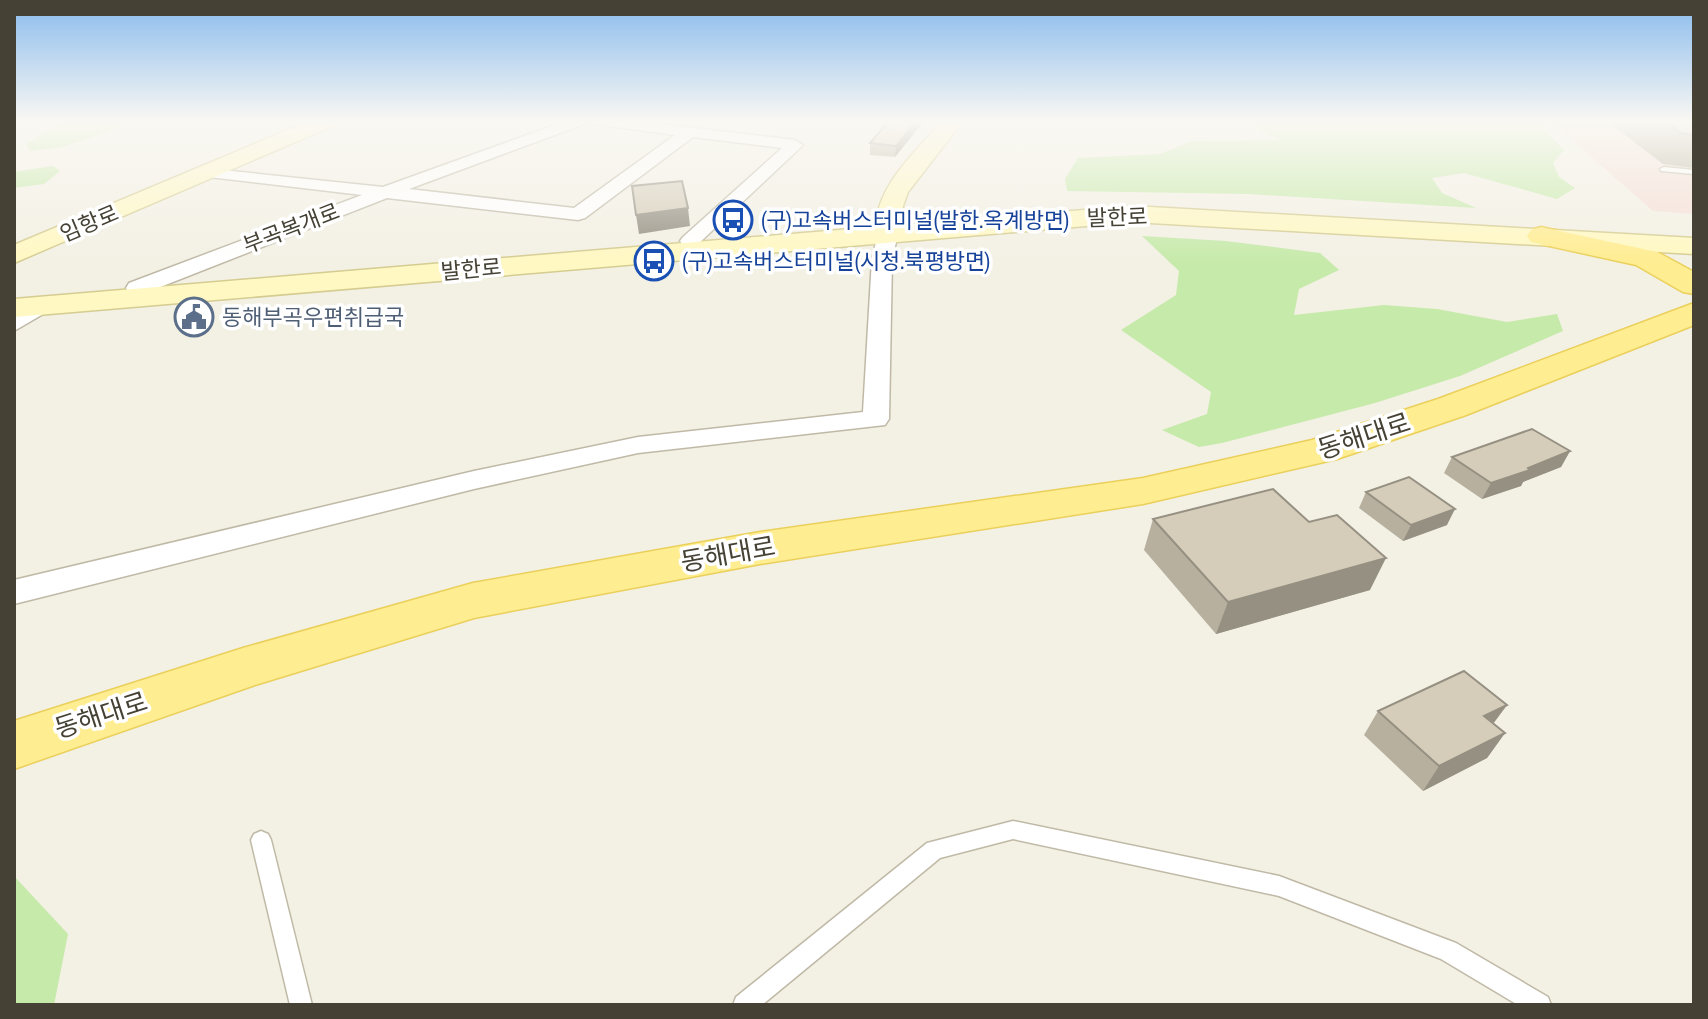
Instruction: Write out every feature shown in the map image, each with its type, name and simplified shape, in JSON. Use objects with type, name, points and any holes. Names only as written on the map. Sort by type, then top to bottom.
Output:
[{"type":"main road","points":[[1541,236],[1646,258],[1694,288]]},
{"type":"main road","name":"동해대로","points":[[1452,407],[1694,288]]},
{"type":"main road","name":"동해대로","points":[[14,745],[243,668],[473,601],[760,548],[1143,491],[1323,450],[1452,407],[1694,313]]},
{"type":"street","points":[[84,290],[42,282],[17,270],[16,254],[200,169]]},
{"type":"street","name":"임항로","points":[[16,254],[217,169]]},
{"type":"street","name":"부곡복개로","points":[[137,288],[450,169]]},
{"type":"street","points":[[209,172],[578,214],[640,169]]},
{"type":"street","points":[[690,241],[769,169]]},
{"type":"street","points":[[14,592],[474,480],[638,445],[876,419],[882,259],[890,228],[890,206],[896,191],[914,169]]},
{"type":"street","points":[[896,191],[905,203],[915,208],[936,212],[968,212]]},
{"type":"street","name":"발한로","points":[[28,307],[890,228],[968,212],[1077,204],[1149,203],[1694,234]]},
{"type":"street","name":"발한로","points":[[14,291],[137,288],[690,241],[1133,214],[1694,246]]},
{"type":"street","points":[[14,324],[28,307]]},
{"type":"lane","points":[[1664,169],[1694,172]]},
{"type":"lane","points":[[744,1005],[934,850],[1013,830],[1279,886],[1448,951],[1540,1005]]},
{"type":"lane","points":[[261,840],[301,1005]]},
{"type":"shaded area","points":[[1605,169],[1694,169],[1694,214],[1653,211]]},
{"type":"green space","points":[[36,169],[60,171],[44,184],[14,188],[14,172]]},
{"type":"green space","points":[[1071,169],[1555,169],[1559,177],[1575,188],[1557,199],[1464,173],[1432,178],[1442,193],[1476,208],[1248,194],[1067,191],[1065,179]]},
{"type":"green space","points":[[1142,236],[1226,241],[1320,253],[1339,270],[1299,289],[1294,315],[1384,305],[1437,309],[1507,322],[1557,314],[1563,331],[1460,376],[1375,403],[1199,447],[1162,430],[1207,414],[1211,392],[1121,330],[1176,295],[1179,271]]},
{"type":"green space","points":[[14,876],[68,934],[54,1005],[14,1005]]},
{"type":"building","points":[[682,181],[688,208],[636,215],[632,186]]},
{"type":"building","points":[[1532,429],[1570,451],[1528,468],[1530,470],[1491,483],[1452,457]]},
{"type":"building","points":[[1409,477],[1455,509],[1411,525],[1366,492]]},
{"type":"building","points":[[1273,489],[1309,522],[1337,515],[1386,558],[1228,602],[1153,519]]},
{"type":"building","points":[[1464,671],[1507,705],[1484,716],[1505,733],[1439,766],[1378,711]]},
{"type":"place","name":"(구)고속버스터미널(발한.옥계방면)","points":[[733,220]]},
{"type":"place","name":"(구)고속버스터미널(시청.북평방면)","points":[[654,261]]},
{"type":"place","name":"동해부곡우편취급국","points":[[194,317]]}]
